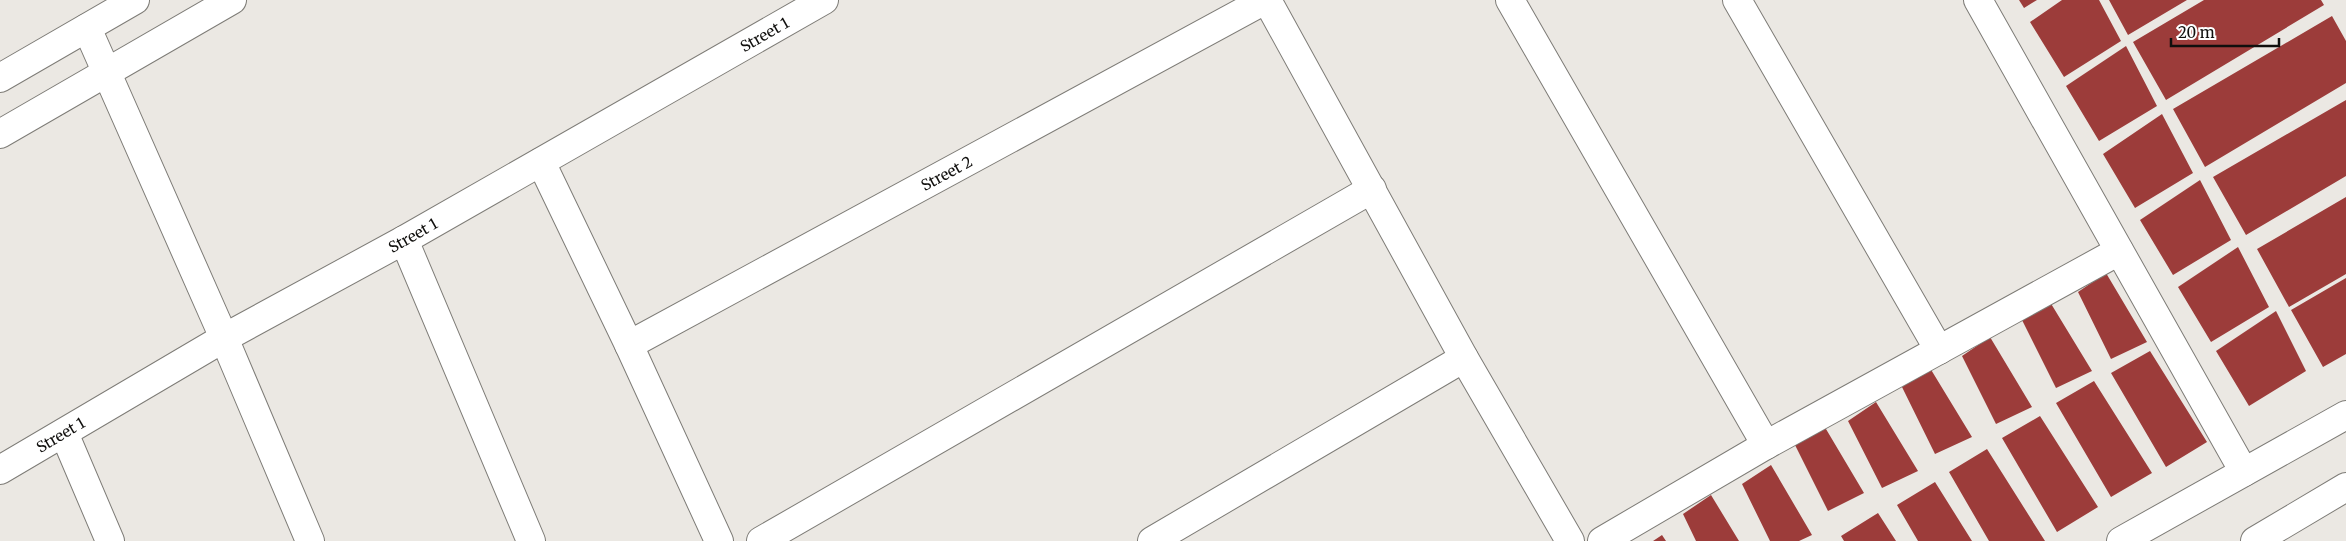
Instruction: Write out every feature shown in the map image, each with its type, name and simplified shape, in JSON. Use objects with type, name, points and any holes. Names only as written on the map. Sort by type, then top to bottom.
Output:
[{"type":"street","points":[[0,78],[135,0]]},
{"type":"street","points":[[0,134],[106,71],[232,0]]},
{"type":"street","name":"Street 1","points":[[0,470],[224,338],[404,240],[824,0]]},
{"type":"street","points":[[1266,0],[1464,358],[1570,541]]},
{"type":"street","name":"Street 2","points":[[629,345],[1266,0]]},
{"type":"street","points":[[1510,0],[1766,445]]},
{"type":"street","points":[[1737,0],[1939,350]]},
{"type":"street","points":[[1978,0],[2244,472]]},
{"type":"street","points":[[87,28],[224,338],[310,541]]},
{"type":"street","points":[[541,162],[629,345],[719,541]]},
{"type":"street","points":[[761,541],[1372,189]]},
{"type":"street","points":[[404,240],[531,541]]},
{"type":"street","points":[[1602,541],[1766,445],[2119,251]]},
{"type":"street","points":[[1152,541],[1464,358]]},
{"type":"street","points":[[2121,541],[2346,415]]},
{"type":"street","points":[[64,433],[110,541]]},
{"type":"street","points":[[2255,541],[2346,487]]},
{"type":"building","points":[[2019,0],[2037,0],[2024,8]]},
{"type":"building","points":[[2062,0],[2099,0],[2121,41],[2064,77],[2030,22]]},
{"type":"building","points":[[2109,0],[2187,0],[2128,35]]},
{"type":"building","points":[[2204,0],[2321,0],[2324,5],[2166,100],[2133,42]]},
{"type":"building","points":[[2332,16],[2346,41],[2346,83],[2205,167],[2173,109]]},
{"type":"building","points":[[2126,46],[2157,106],[2099,141],[2066,86]]},
{"type":"building","points":[[2346,100],[2346,176],[2246,235],[2213,177]]},
{"type":"building","points":[[2162,114],[2193,173],[2135,208],[2103,154]]},
{"type":"building","points":[[2200,180],[2231,240],[2173,275],[2140,220]]},
{"type":"building","points":[[2346,197],[2346,274],[2289,307],[2257,249]]},
{"type":"building","points":[[2238,247],[2269,307],[2211,342],[2178,287]]},
{"type":"building","points":[[2106,273],[2147,342],[2111,359],[2078,292]]},
{"type":"building","points":[[2346,278],[2346,354],[2323,367],[2291,310]]},
{"type":"building","points":[[2050,302],[2092,371],[2056,388],[2022,320]]},
{"type":"building","points":[[2276,311],[2306,371],[2249,406],[2216,351]]},
{"type":"building","points":[[1990,337],[2032,407],[1996,424],[1962,356]]},
{"type":"building","points":[[2150,351],[2207,442],[2166,467],[2111,373]]},
{"type":"building","points":[[1930,368],[1972,437],[1935,454],[1902,387]]},
{"type":"building","points":[[2094,381],[2152,473],[2111,497],[2056,403]]},
{"type":"building","points":[[1876,402],[1918,471],[1882,488],[1848,421]]},
{"type":"building","points":[[2040,416],[2098,507],[2057,532],[2002,438]]},
{"type":"building","points":[[1823,424],[1864,493],[1828,511],[1794,443]]},
{"type":"building","points":[[1987,449],[2045,541],[1989,541],[1949,472]]},
{"type":"building","points":[[1771,465],[1812,535],[1799,541],[1770,541],[1742,484]]},
{"type":"building","points":[[1935,482],[1972,541],[1918,541],[1897,505]]},
{"type":"building","points":[[1711,495],[1739,541],[1696,541],[1683,514]]},
{"type":"building","points":[[1878,513],[1896,541],[1844,541],[1841,536]]},
{"type":"building","points":[[1662,535],[1666,541],[1653,541]]}]
